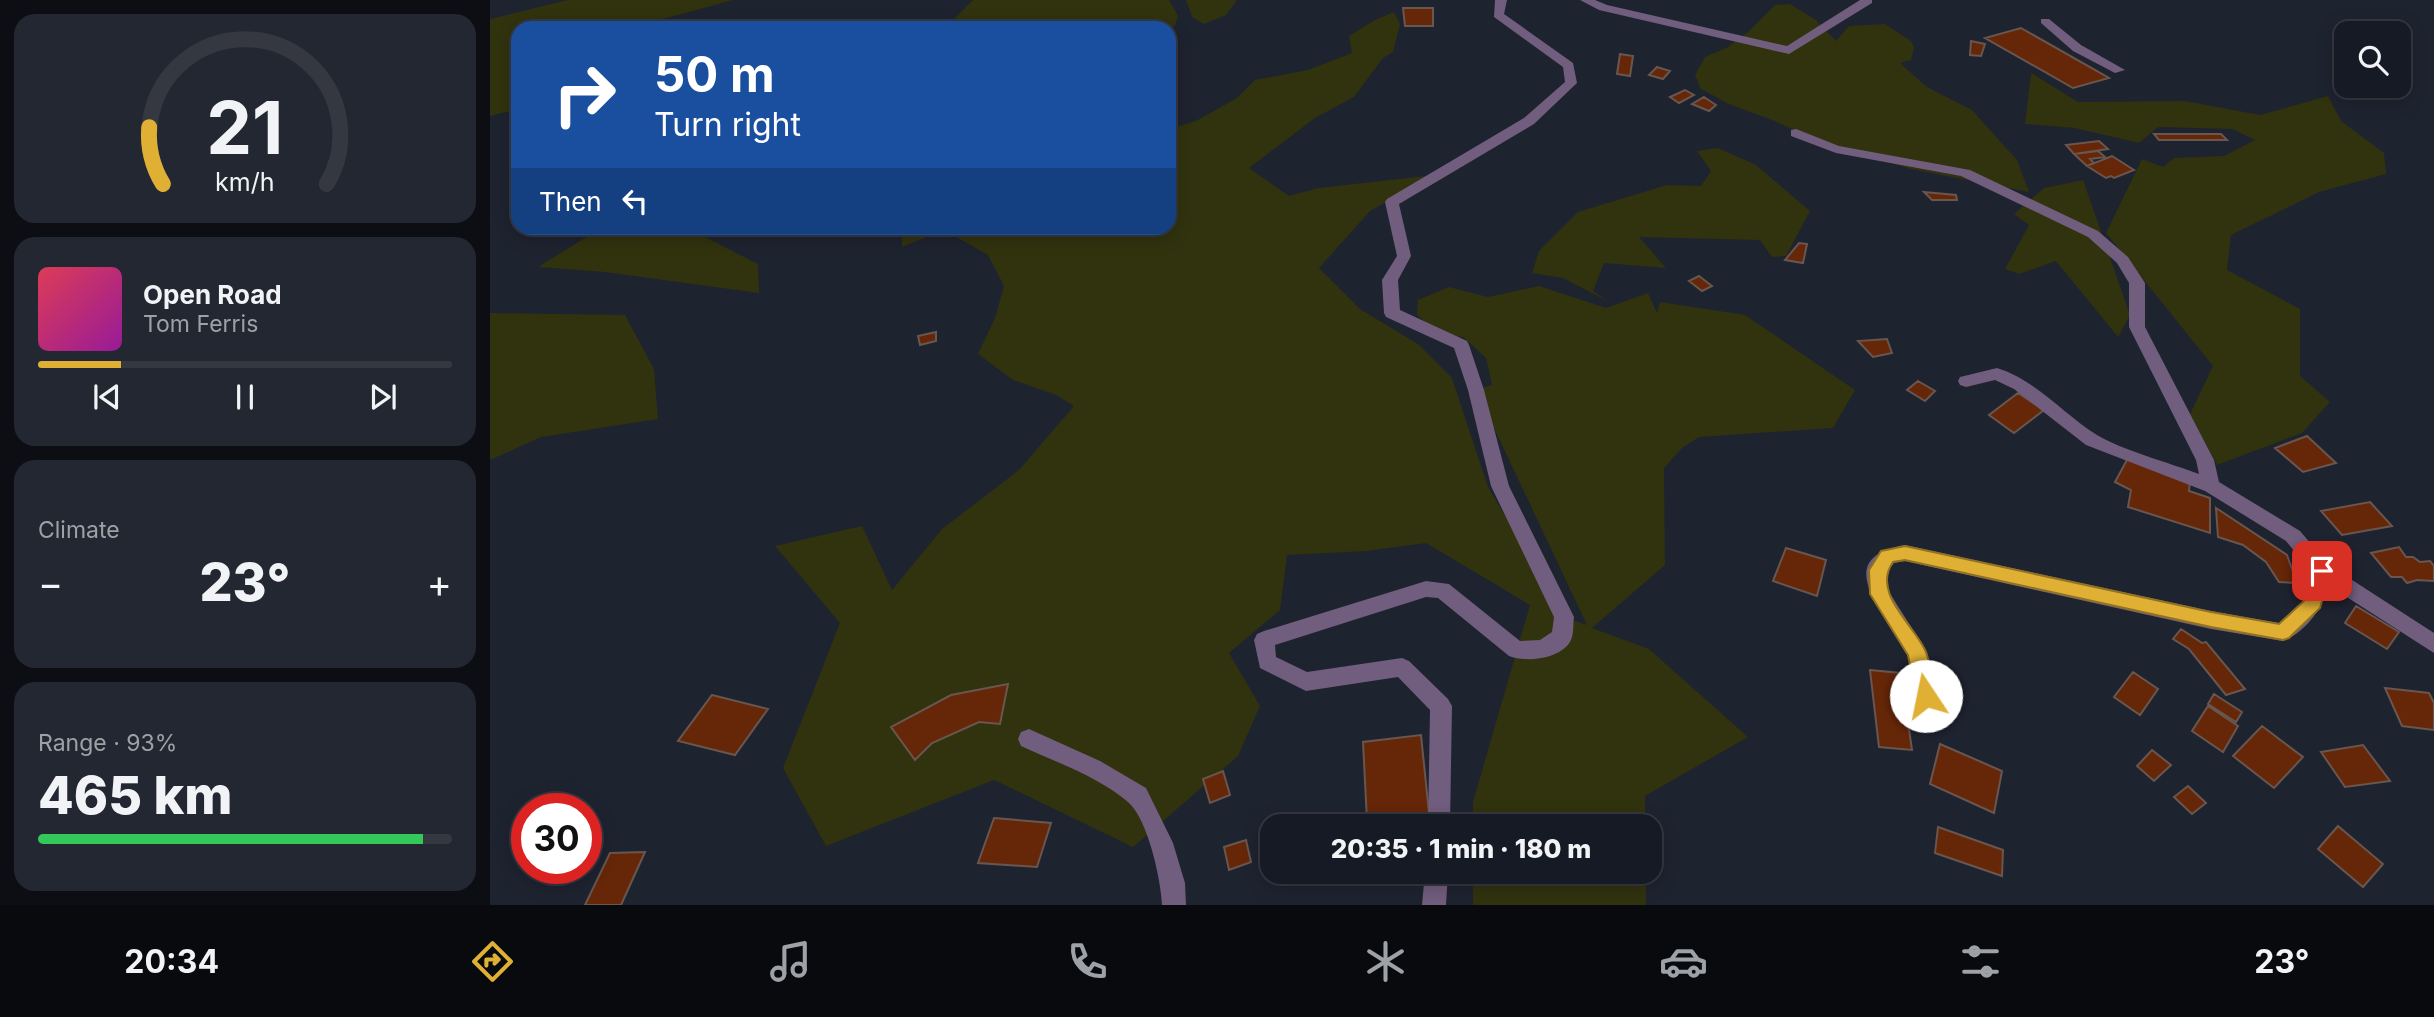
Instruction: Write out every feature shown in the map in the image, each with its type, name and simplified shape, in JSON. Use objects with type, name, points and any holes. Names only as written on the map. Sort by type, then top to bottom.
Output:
[{"type":"street","points":[[1439,814],[1441,706],[1402,667],[1306,682],[1267,662],[1264,639],[1426,589],[1442,590],[1516,650],[1543,649],[1562,637],[1564,617],[1500,486],[1476,390],[1461,345],[1392,313],[1390,280],[1404,256],[1392,202],[1528,121],[1571,83],[1569,66],[1498,15],[1501,0]]},
{"type":"street","points":[[1586,0],[1603,8],[1789,50],[1866,0]]},
{"type":"street","points":[[2045,21],[2077,48],[2119,70]]},
{"type":"street","points":[[1796,133],[1836,149],[1965,173],[2093,234],[2108,244],[2123,260],[2137,283],[2137,327],[2205,460],[2211,486]]},
{"type":"street","points":[[1966,381],[1997,374],[2020,385],[2092,440],[2211,486],[2293,536],[2322,571],[2434,644]]},
{"type":"street","points":[[1926,696],[1917,652],[1879,594],[1877,570],[1888,556],[1905,553],[2211,620],[2283,632],[2314,603],[2322,571]]},
{"type":"street","points":[[1029,739],[1093,768],[1138,796],[1162,843],[1174,883],[1174,905]]},
{"type":"street","points":[[1434,905],[1436,884]]},
{"type":"shaded area","points":[[568,0],[733,0],[656,21],[511,21],[511,111],[490,116],[490,19]]},
{"type":"shaded area","points":[[973,0],[1169,0],[1178,16],[1176,23],[952,21]]},
{"type":"shaded area","points":[[1186,0],[1237,0],[1226,15],[1204,24],[1192,17]]},
{"type":"shaded area","points":[[1790,4],[1816,20],[1836,41],[1849,26],[1885,24],[1911,41],[1914,48],[1911,60],[1900,63],[1927,87],[1972,110],[2017,160],[2029,192],[1911,169],[1819,142],[1775,121],[1729,104],[1701,89],[1695,75],[1705,57],[1728,47],[1748,32],[1775,5]]},
{"type":"shaded area","points":[[1394,12],[1400,24],[1393,52],[1383,58],[1354,97],[1315,118],[1249,168],[1289,196],[1318,188],[1435,175],[1370,211],[1319,268],[1360,309],[1418,344],[1452,378],[1488,487],[1566,618],[1587,625],[1476,390],[1492,385],[1486,358],[1463,337],[1441,336],[1417,315],[1418,300],[1449,287],[1488,297],[1539,286],[1606,308],[1648,293],[1657,313],[1660,302],[1745,315],[1855,390],[1833,428],[1699,437],[1682,448],[1664,468],[1665,565],[1592,628],[1649,649],[1748,737],[1645,796],[1645,814],[1473,814],[1473,802],[1530,605],[1426,543],[1366,551],[1287,555],[1280,610],[1229,653],[1260,706],[1238,756],[1133,847],[994,780],[826,846],[783,768],[840,623],[775,546],[862,526],[892,590],[942,529],[1019,470],[1074,406],[1056,395],[1013,380],[978,354],[995,318],[1004,286],[988,255],[953,235],[1176,235],[1176,127],[1196,121],[1237,98],[1255,80],[1308,70],[1352,53],[1349,36]]},
{"type":"shaded area","points":[[2031,73],[2078,102],[2185,101],[2260,115],[2328,96],[2341,121],[2384,153],[2386,174],[2319,192],[2231,235],[2227,270],[2300,309],[2300,376],[2330,402],[2302,433],[2217,465],[2190,414],[2213,366],[2106,233],[2142,159],[2163,167],[2174,158],[2224,156],[2255,140],[2233,129],[2158,127],[2139,143],[2075,128],[2025,124]]},
{"type":"shaded area","points":[[1718,148],[1756,165],[1810,211],[1786,256],[1772,257],[1760,240],[1639,237],[1666,268],[1604,263],[1593,291],[1609,302],[1563,278],[1532,273],[1539,251],[1578,212],[1667,185],[1701,186],[1711,171],[1697,151]]},
{"type":"shaded area","points":[[2083,180],[2130,315],[2118,337],[2056,261],[2019,274],[2005,269],[2029,225],[2014,214],[2044,188]]},
{"type":"shaded area","points":[[590,235],[701,235],[758,264],[759,293],[605,272],[538,267]]},
{"type":"shaded area","points":[[902,235],[932,235],[902,247]]},
{"type":"shaded area","points":[[490,313],[625,315],[654,369],[658,419],[541,437],[490,460]]},
{"type":"shaded area","points":[[1473,884],[1646,884],[1646,905],[1473,905]]},
{"type":"building","points":[[1403,8],[1433,8],[1433,26],[1405,26]]},
{"type":"building","points":[[2021,28],[2109,78],[2073,88],[1985,38]]},
{"type":"building","points":[[1971,41],[1985,44],[1981,56],[1970,55]]},
{"type":"building","points":[[1620,54],[1633,56],[1630,76],[1617,74]]},
{"type":"building","points":[[1657,67],[1670,71],[1663,79],[1649,75]]},
{"type":"building","points":[[1685,90],[1694,95],[1679,103],[1670,97]]},
{"type":"building","points":[[1704,97],[1716,105],[1709,111],[1692,104]]},
{"type":"building","points":[[2154,134],[2221,134],[2227,140],[2159,140]]},
{"type":"building","points":[[2099,141],[2108,149],[2074,154],[2066,145]]},
{"type":"building","points":[[2098,151],[2105,157],[2090,159],[2094,163],[2087,166],[2074,154]]},
{"type":"building","points":[[2112,156],[2134,170],[2114,178],[2106,178],[2087,166]]},
{"type":"building","points":[[1924,192],[1956,195],[1957,200],[1932,200]]},
{"type":"building","points":[[1799,243],[1807,244],[1803,263],[1785,260]]},
{"type":"building","points":[[1699,276],[1712,286],[1702,291],[1689,281]]},
{"type":"building","points":[[936,332],[936,341],[920,345],[918,336]]},
{"type":"building","points":[[1887,339],[1892,353],[1873,357],[1858,341]]},
{"type":"building","points":[[1918,381],[1935,391],[1925,401],[1907,390]]},
{"type":"building","points":[[2018,393],[2044,410],[2014,433],[1989,415]]},
{"type":"building","points":[[2307,436],[2336,463],[2303,472],[2275,448]]},
{"type":"building","points":[[2128,458],[2190,482],[2189,491],[2210,498],[2210,533],[2128,507],[2131,490],[2115,482]]},
{"type":"building","points":[[2370,502],[2392,526],[2342,535],[2321,511]]},
{"type":"building","points":[[2216,508],[2287,555],[2297,583],[2279,582],[2266,562],[2243,545],[2218,537]]},
{"type":"building","points":[[2399,547],[2406,557],[2413,557],[2420,562],[2430,561],[2434,566],[2434,581],[2417,580],[2407,583],[2402,577],[2391,577],[2371,553]]},
{"type":"building","points":[[1786,548],[1826,560],[1817,596],[1773,581]]},
{"type":"building","points":[[2356,606],[2399,632],[2387,649],[2345,623]]},
{"type":"building","points":[[2181,629],[2202,643],[2206,642],[2245,689],[2226,695],[2189,649],[2173,639]]},
{"type":"building","points":[[1870,670],[1901,673],[1912,750],[1879,747]]},
{"type":"building","points":[[2133,672],[2158,689],[2140,715],[2114,697]]},
{"type":"building","points":[[1008,684],[1000,724],[979,722],[932,743],[915,760],[891,727],[951,695]]},
{"type":"building","points":[[2385,688],[2429,693],[2434,703],[2434,730],[2402,726]]},
{"type":"building","points":[[2214,694],[2242,712],[2236,722],[2208,704]]},
{"type":"building","points":[[712,695],[768,709],[735,755],[678,741]]},
{"type":"building","points":[[2208,706],[2238,726],[2223,752],[2192,731]]},
{"type":"building","points":[[2262,726],[2303,757],[2274,788],[2233,756]]},
{"type":"building","points":[[1421,735],[1429,813],[1367,814],[1363,742]]},
{"type":"building","points":[[1940,744],[2002,771],[1994,813],[1930,784]]},
{"type":"building","points":[[2363,745],[2390,781],[2345,787],[2321,752]]},
{"type":"building","points":[[2152,750],[2171,765],[2154,781],[2137,766]]},
{"type":"building","points":[[1223,771],[1230,795],[1210,803],[1203,779]]},
{"type":"building","points":[[2188,786],[2206,803],[2192,814],[2174,797]]},
{"type":"building","points":[[994,818],[1051,823],[1037,867],[978,863]]},
{"type":"building","points":[[2338,826],[2383,864],[2363,887],[2318,849]]},
{"type":"building","points":[[1938,827],[2003,850],[2002,876],[1935,853]]},
{"type":"building","points":[[1246,840],[1251,862],[1229,870],[1224,847]]},
{"type":"building","points":[[645,852],[621,905],[585,905],[595,884],[602,884],[602,870],[610,853]]},
{"type":"route","points":[[1926,696],[1917,652],[1879,594],[1877,570],[1888,556],[1905,553],[2211,620],[2283,632],[2314,603],[2322,571]]}]
